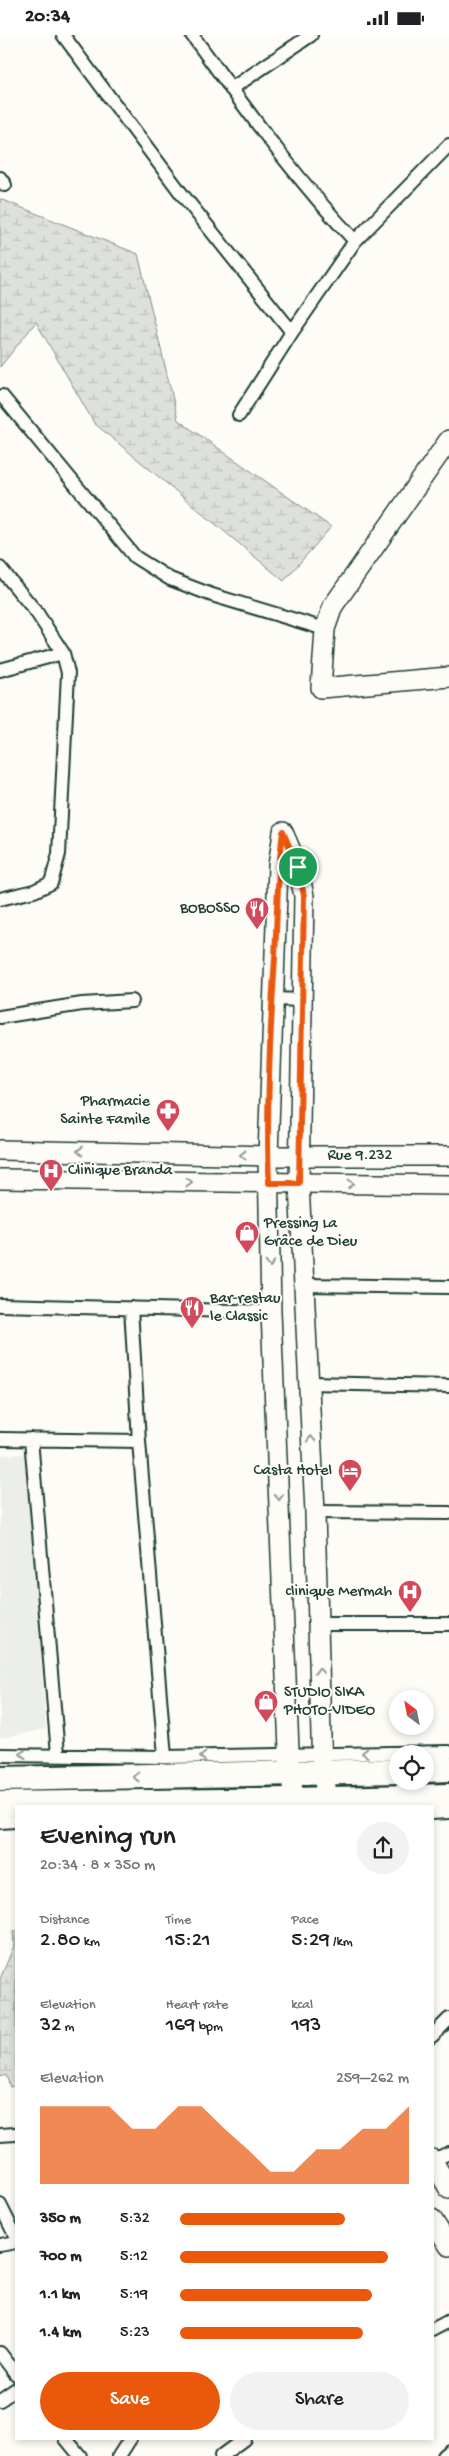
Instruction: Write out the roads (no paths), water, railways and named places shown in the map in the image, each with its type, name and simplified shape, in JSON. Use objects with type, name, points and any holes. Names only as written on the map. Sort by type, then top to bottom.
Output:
[{"type":"highway","points":[[0,1779],[322,1763],[389,1770]]},
{"type":"highway","points":[[434,1770],[449,1769]]},
{"type":"highway","points":[[0,1804],[295,1803],[449,1796]]},
{"type":"street","points":[[63,35],[182,193],[292,332]]},
{"type":"street","points":[[192,35],[314,197],[355,241]]},
{"type":"street","points":[[231,89],[311,35]]},
{"type":"street","points":[[239,415],[292,332],[355,241],[449,145]]},
{"type":"street","points":[[2,396],[134,557],[170,579],[212,595],[325,629]]},
{"type":"street","points":[[449,440],[333,606],[325,629],[321,687],[449,677]]},
{"type":"street","points":[[0,567],[37,613],[63,653],[68,673],[68,705],[59,854],[51,883],[34,891],[0,899]]},
{"type":"street","points":[[0,670],[63,653]]},
{"type":"street","points":[[295,1803],[290,1765],[271,1311],[268,1156],[278,866],[283,832],[298,867],[304,896],[299,1183],[315,1512],[322,1763],[328,1802]]},
{"type":"street","points":[[272,999],[303,1000]]},
{"type":"street","points":[[0,1017],[82,1004],[132,1001]]},
{"type":"street","name":"Rue 9.232","points":[[0,1150],[268,1156],[449,1156]]},
{"type":"street","name":"Rue 9.232","points":[[0,1179],[449,1185]]},
{"type":"street","points":[[304,1285],[449,1287]]},
{"type":"street","points":[[0,1305],[271,1311]]},
{"type":"street","points":[[131,1308],[139,1441],[165,1757]]},
{"type":"street","points":[[308,1383],[449,1386]]},
{"type":"street","points":[[0,1439],[139,1441]]},
{"type":"street","points":[[31,1439],[58,1754]]},
{"type":"street","points":[[315,1512],[449,1513]]},
{"type":"street","points":[[317,1624],[449,1624]]},
{"type":"street","points":[[322,1763],[449,1752]]},
{"type":"street","points":[[0,1755],[58,1754],[165,1757],[290,1765]]},
{"type":"street","points":[[434,1813],[449,1812]]},
{"type":"street","points":[[0,1822],[15,1821]]},
{"type":"street","points":[[434,2034],[449,2019]]},
{"type":"street","points":[[0,2135],[15,2134]]},
{"type":"street","points":[[434,2159],[449,2153]]},
{"type":"street","points":[[434,2161],[449,2189]]},
{"type":"street","points":[[0,2205],[15,2235]]},
{"type":"street","points":[[434,2222],[449,2246]]},
{"type":"street","points":[[0,2245],[15,2242]]},
{"type":"street","points":[[434,2329],[449,2321]]},
{"type":"street","points":[[0,2353],[15,2373]]},
{"type":"street","points":[[0,2400],[15,2390]]},
{"type":"street","points":[[67,2440],[80,2456]]},
{"type":"street","points":[[119,2456],[129,2440]]},
{"type":"street","points":[[221,2456],[243,2440]]},
{"type":"street","points":[[443,2456],[449,2451]]},
{"type":"place","name":"BOBOSSO","points":[[257,930]]},
{"type":"place","name":"Pharmacie Sainte Famile","points":[[168,1132]]},
{"type":"place","name":"Clinique Branda","points":[[51,1192]]},
{"type":"place","name":"Pressing La Grâce de Dieu","points":[[247,1254]]},
{"type":"place","name":"Bar-restau le Classic","points":[[192,1329]]},
{"type":"place","name":"Casta Hotel","points":[[350,1492]]},
{"type":"place","name":"clinique Mermah","points":[[410,1613]]},
{"type":"place","name":"STUDIO SIKA PHOTO-VIDEO","points":[[266,1723]]}]
